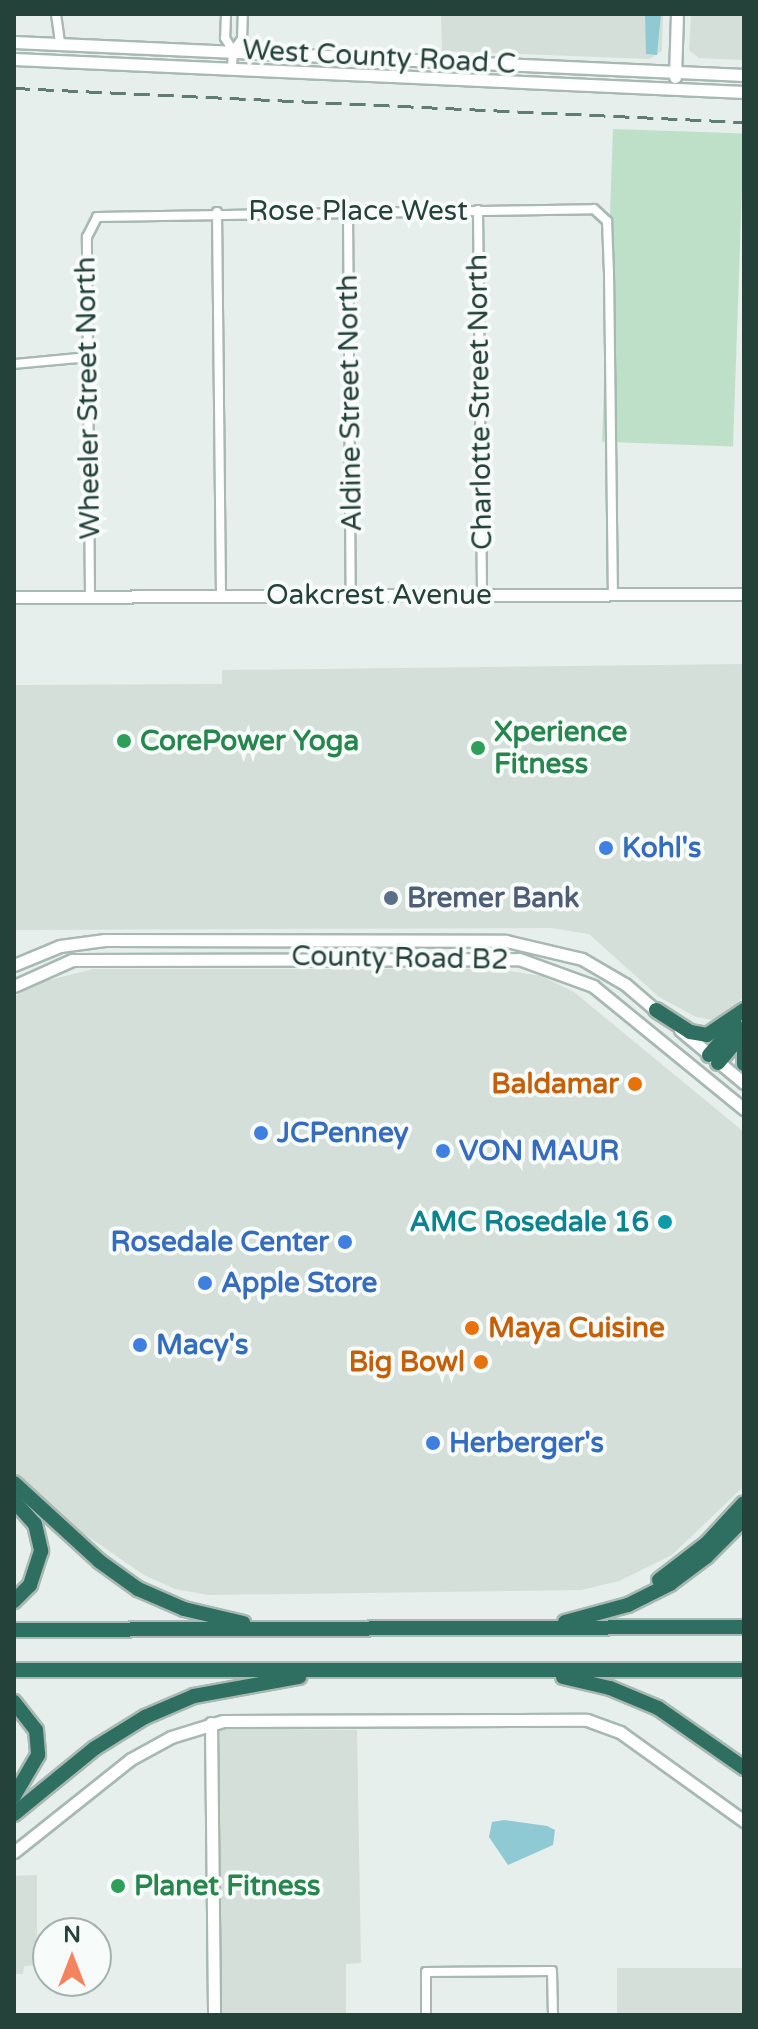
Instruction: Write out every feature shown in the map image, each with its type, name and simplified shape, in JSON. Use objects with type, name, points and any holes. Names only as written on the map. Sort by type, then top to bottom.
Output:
[{"type":"highway","points":[[656,1010],[690,1032],[707,1035],[744,1013]]},
{"type":"highway","points":[[714,1059],[744,1013]]},
{"type":"highway","points":[[714,1059],[744,1032]]},
{"type":"highway","points":[[744,1043],[744,1064]]},
{"type":"highway","points":[[14,1483],[99,1561],[161,1600],[238,1622],[328,1629]]},
{"type":"highway","points":[[14,1501],[35,1524],[41,1551],[36,1574],[14,1601]]},
{"type":"highway","points":[[605,1612],[688,1559],[744,1503]]},
{"type":"highway","points":[[489,1629],[554,1624],[605,1612],[683,1575],[744,1519]]},
{"type":"highway","points":[[14,1630],[744,1627]]},
{"type":"highway","points":[[14,1670],[744,1670]]},
{"type":"highway","points":[[14,1814],[95,1748],[169,1706],[256,1683],[373,1670]]},
{"type":"highway","points":[[519,1670],[585,1681],[634,1697],[671,1715],[744,1768]]},
{"type":"highway","points":[[14,1702],[36,1730],[38,1755],[14,1796]]},
{"type":"street","points":[[56,14],[60,42]]},
{"type":"street","points":[[226,14],[225,38],[233,51]]},
{"type":"street","points":[[232,68],[233,51],[242,39],[243,14]]},
{"type":"street","points":[[675,88],[677,14]]},
{"type":"street","name":"West County Road C","points":[[14,42],[744,75]]},
{"type":"street","name":"West County Road C","points":[[14,59],[744,92]]},
{"type":"street","name":"Rose Place West","points":[[111,213],[594,209],[604,214],[609,272],[613,594]]},
{"type":"street","name":"Charlotte Street North","points":[[478,210],[482,595]]},
{"type":"street","name":"Aldine Street North","points":[[348,211],[351,595]]},
{"type":"street","points":[[217,212],[221,596]]},
{"type":"street","name":"Wheeler Street North","points":[[90,596],[87,234],[97,217],[111,213]]},
{"type":"street","points":[[14,364],[88,357]]},
{"type":"street","name":"Oakcrest Avenue","points":[[14,597],[744,594]]},
{"type":"street","points":[[437,939],[437,956]]},
{"type":"street","name":"County Road B2","points":[[14,965],[60,946],[105,940],[506,941],[562,951],[604,970],[744,1083]]},
{"type":"street","name":"County Road B2","points":[[14,986],[72,960],[437,956],[519,959],[580,979],[744,1109]]},
{"type":"street","points":[[701,1074],[714,1059]]},
{"type":"street","points":[[211,1723],[214,2015]]},
{"type":"street","points":[[14,1852],[131,1759],[211,1723],[599,1723],[744,1821]]},
{"type":"street","points":[[426,2015],[426,1972],[552,1971],[553,2015]]},
{"type":"shaded area","points":[[441,14],[663,14],[662,51],[649,59],[442,51]]},
{"type":"shaded area","points":[[691,14],[744,14],[744,60],[699,58],[689,50]]},
{"type":"shaded area","points":[[744,664],[744,997],[713,1020],[696,1017],[659,997],[589,934],[551,928],[14,930],[14,685],[222,684],[222,670]]},
{"type":"shaded area","name":"Rosedale Center","points":[[93,969],[497,969],[541,976],[574,992],[744,1132],[744,1486],[672,1555],[619,1581],[581,1590],[208,1595],[175,1589],[144,1575],[83,1533],[14,1474],[14,997],[37,983]]},
{"type":"shaded area","points":[[224,1728],[357,1730],[361,1963],[346,1964],[346,2015],[221,2015],[218,1731]]},
{"type":"shaded area","points":[[37,1875],[37,1917],[32,1917],[32,1965],[24,1966],[23,1974],[14,1974],[14,1876]]},
{"type":"shaded area","points":[[617,1968],[744,1968],[744,2015],[617,2015]]},
{"type":"green space","points":[[613,129],[744,134],[733,446],[602,442]]},
{"type":"water","points":[[645,14],[661,14],[657,55],[646,54]]},
{"type":"water","points":[[504,1820],[555,1830],[553,1845],[508,1865],[489,1837],[492,1822]]},
{"type":"railway","points":[[14,88],[744,122]]},
{"type":"place","name":"CorePower Yoga","points":[[124,741]]},
{"type":"place","name":"Xperience Fitness","points":[[478,748]]},
{"type":"place","name":"Kohl's","points":[[606,848]]},
{"type":"place","name":"Bremer Bank","points":[[391,898]]},
{"type":"place","name":"Baldamar","points":[[635,1084]]},
{"type":"place","name":"JCPenney","points":[[261,1133]]},
{"type":"place","name":"VON MAUR","points":[[443,1151]]},
{"type":"place","name":"AMC Rosedale 16","points":[[665,1222]]},
{"type":"place","name":"Rosedale Center","points":[[345,1242]]},
{"type":"place","name":"Apple Store","points":[[205,1283]]},
{"type":"place","name":"Maya Cuisine","points":[[472,1328]]},
{"type":"place","name":"Macy's","points":[[140,1345]]},
{"type":"place","name":"Big Bowl","points":[[481,1362]]},
{"type":"place","name":"Herberger's","points":[[433,1443]]},
{"type":"place","name":"Planet Fitness","points":[[118,1886]]}]
